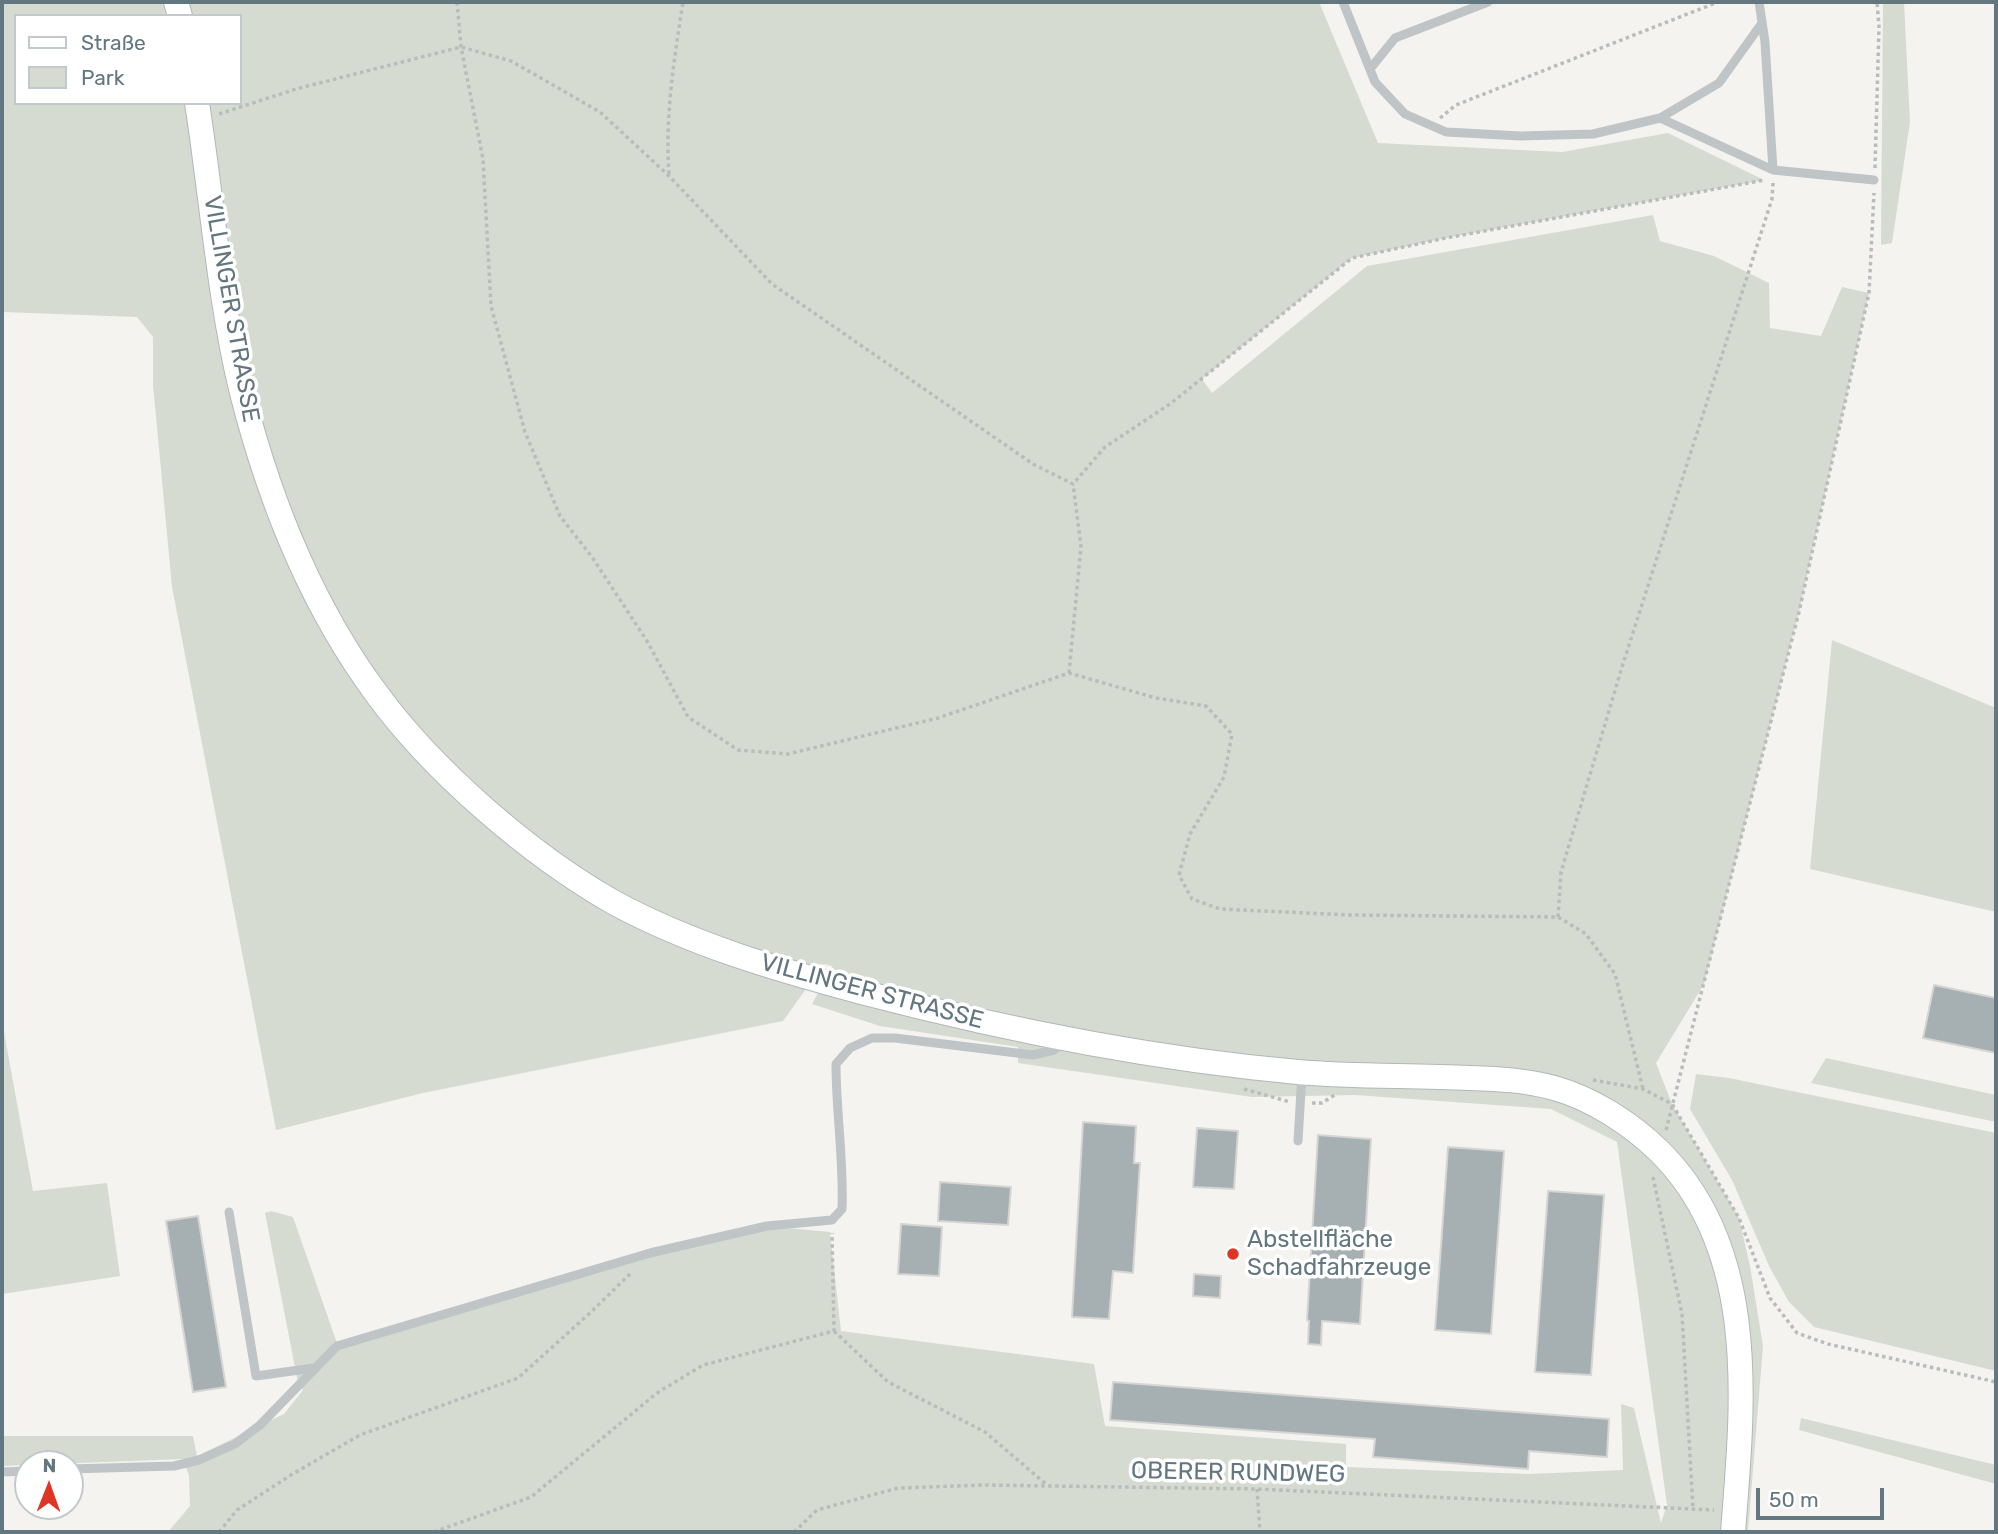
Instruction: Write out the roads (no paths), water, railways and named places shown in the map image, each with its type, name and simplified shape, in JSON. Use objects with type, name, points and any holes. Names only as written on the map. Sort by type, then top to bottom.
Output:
[{"type":"main road","name":"VILLINGER STRASSE","points":[[198,112],[239,376],[264,470],[293,546],[333,627],[376,693],[421,748],[493,816],[551,863],[614,902],[677,933],[756,962],[832,984],[920,1007],[1068,1039],[1224,1064],[1303,1073],[1517,1080],[1552,1087],[1598,1107],[1626,1124],[1657,1149],[1693,1193],[1707,1218],[1726,1266],[1736,1308],[1740,1378],[1733,1532]]},
{"type":"lane","points":[[1343,2],[1375,82],[1405,114],[1446,132],[1521,136],[1593,134],[1660,118],[1719,83],[1762,23]]},
{"type":"lane","points":[[1370,69],[1395,38],[1488,2]]},
{"type":"lane","points":[[1759,2],[1773,170]]},
{"type":"lane","points":[[1660,118],[1773,170],[1874,180]]},
{"type":"lane","points":[[84,1469],[174,1466],[199,1460],[235,1444],[260,1425],[337,1346],[650,1253],[767,1226],[832,1220],[842,1209],[843,1192],[836,1116],[836,1064],[850,1048],[872,1038],[895,1038],[1033,1055],[1054,1050],[1068,1039]]},
{"type":"lane","points":[[1298,1141],[1303,1073]]},
{"type":"lane","points":[[229,1212],[256,1376],[314,1368]]},
{"type":"place","name":"Abstellfläche Schadfahrzeuge","points":[[1233,1254]]}]
